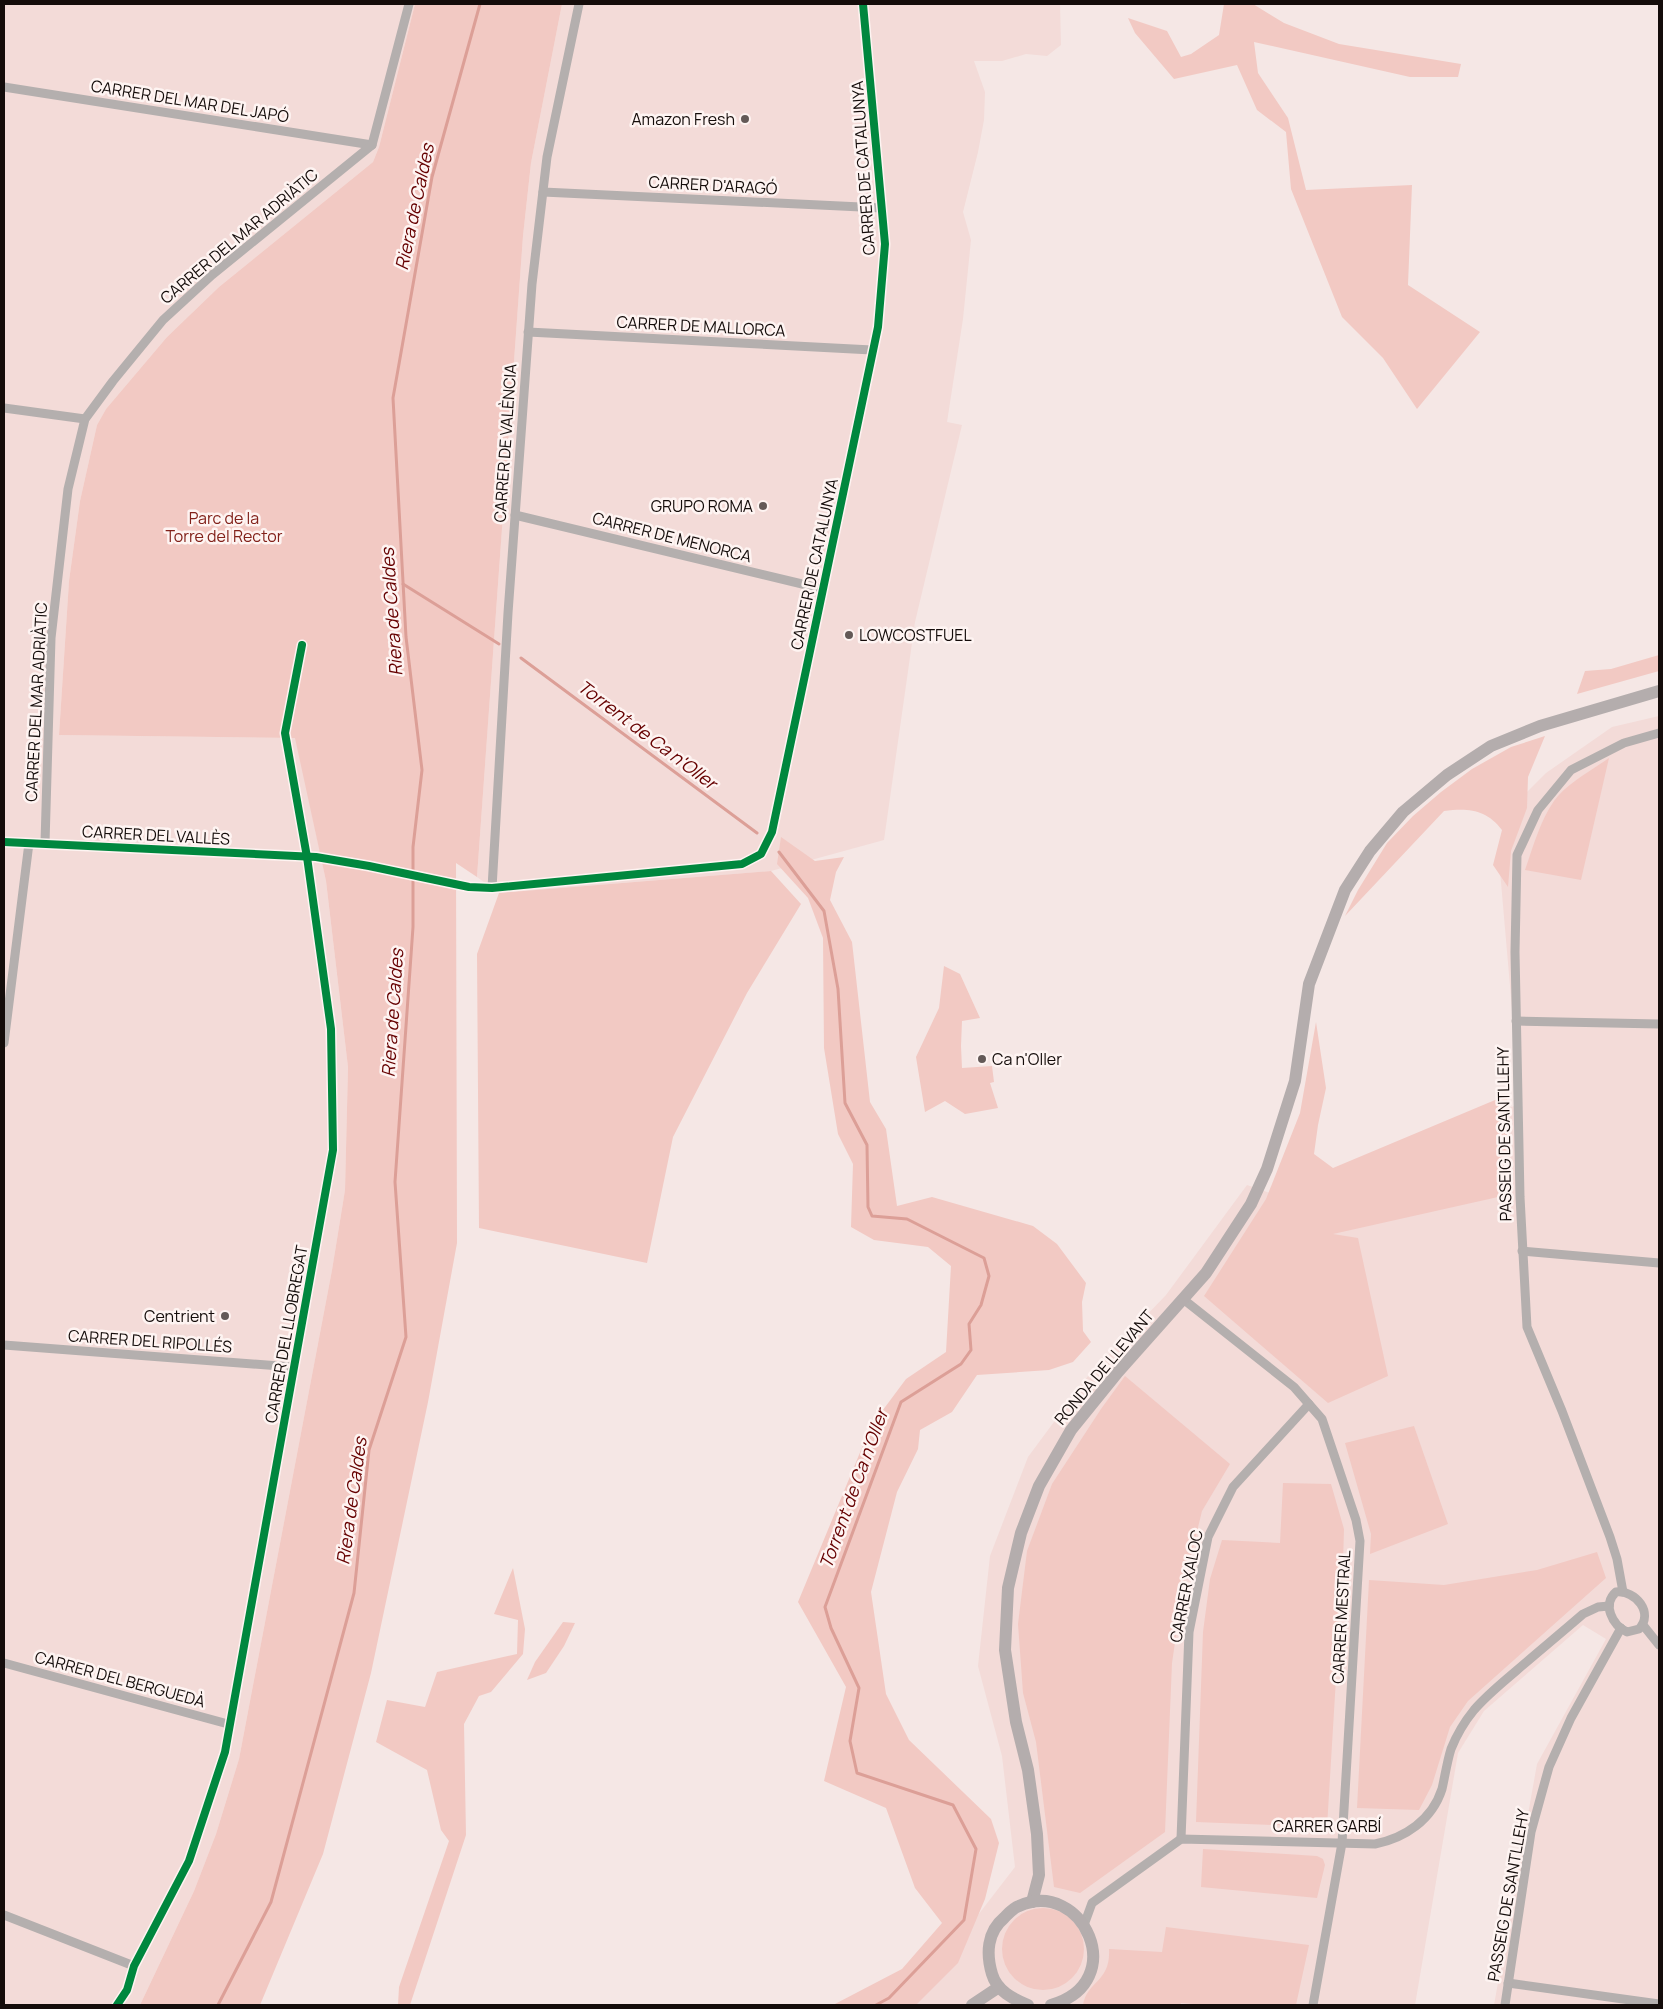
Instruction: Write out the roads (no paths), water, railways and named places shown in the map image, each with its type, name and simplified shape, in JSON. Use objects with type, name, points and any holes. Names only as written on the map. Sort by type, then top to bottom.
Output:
[{"type":"main road","name":"RONDA DE LLEVANT","points":[[1032,1902],[1039,1875],[1037,1834],[1028,1770],[1016,1722],[1005,1650],[1008,1588],[1021,1533],[1039,1486],[1071,1430],[1118,1372],[1206,1273],[1251,1204],[1267,1169],[1295,1081],[1309,984],[1345,890],[1370,851],[1403,812],[1447,775],[1491,746],[1540,726],[1659,691]]},
{"type":"main road","points":[[1028,2005],[1012,1999],[999,1986],[993,1978],[988,1960],[989,1940],[997,1924],[1018,1906],[1032,1902],[1051,1902],[1071,1911],[1084,1925],[1089,1934],[1093,1951],[1092,1965],[1082,1986],[1066,2003],[1051,2005]]},
{"type":"main road","points":[[972,2005],[999,1986]]},
{"type":"street","points":[[372,144],[409,4]]},
{"type":"street","name":"CARRER DE VALÈNCIA","points":[[492,888],[515,514],[532,284],[547,157],[578,4]]},
{"type":"street","name":"CARRER DE CATALUNYA","points":[[369,866],[468,887],[492,888],[742,864],[761,854],[772,832],[878,327],[885,244],[863,4]]},
{"type":"street","name":"CARRER DEL MAR DEL JAPÓ","points":[[4,87],[372,144]]},
{"type":"street","name":"CARRER DEL MAR ADRIÀTIC","points":[[45,843],[51,638],[68,489],[85,418],[163,320],[212,275],[372,144]]},
{"type":"street","name":"CARRER D'ARAGÓ","points":[[543,192],[882,208]]},
{"type":"street","name":"CARRER DE MALLORCA","points":[[528,332],[872,350]]},
{"type":"street","points":[[4,408],[85,418]]},
{"type":"street","name":"CARRER DE MENORCA","points":[[515,514],[823,590]]},
{"type":"street","name":"CARRER DEL LLOBREGAT","points":[[117,2005],[127,1990],[134,1966],[188,1861],[225,1752],[228,1724],[333,1150],[331,1029],[307,857],[285,733],[302,645]]},
{"type":"street","name":"PASSEIG DE SANTLLEHY","points":[[1623,1592],[1617,1559],[1610,1537],[1562,1411],[1527,1327],[1522,1251],[1516,1021],[1517,855],[1538,810],[1571,770],[1624,742],[1659,733]]},
{"type":"street","name":"CARRER DEL VALLÈS","points":[[4,842],[307,857],[369,866]]},
{"type":"street","points":[[4,1043],[29,843]]},
{"type":"street","points":[[1516,1021],[1659,1024]]},
{"type":"street","points":[[1522,1251],[1659,1263]]},
{"type":"street","name":"CARRER MESTRAL","points":[[1183,1298],[1294,1387],[1322,1420],[1356,1520],[1360,1541],[1342,1843],[1313,2005]]},
{"type":"street","name":"CARRER DEL RIPOLLÉS","points":[[4,1344],[293,1367]]},
{"type":"street","name":"CARRER XALOC","points":[[1181,1839],[1189,1632],[1208,1537],[1233,1487],[1309,1404]]},
{"type":"street","points":[[1616,1592],[1623,1592],[1630,1595],[1642,1606],[1646,1614],[1643,1625],[1633,1632],[1627,1632],[1621,1628],[1613,1618],[1609,1606],[1611,1596],[1616,1592]]},
{"type":"street","name":"CARRER GARBÍ","points":[[1181,1839],[1375,1844],[1388,1842],[1410,1832],[1430,1814],[1440,1795],[1448,1760],[1457,1736],[1464,1723],[1480,1703],[1583,1614],[1598,1606],[1609,1606]]},
{"type":"street","points":[[1643,1625],[1659,1645]]},
{"type":"street","name":"PASSEIG DE SANTLLEHY","points":[[1505,2005],[1531,1832],[1549,1767],[1572,1718],[1621,1628]]},
{"type":"street","name":"CARRER DEL BERGUEDÀ","points":[[4,1663],[228,1724]]},
{"type":"street","points":[[1084,1925],[1092,1903],[1181,1839]]},
{"type":"street","points":[[4,1915],[134,1966]]},
{"type":"street","points":[[1508,1983],[1637,2003],[1659,2004]]},
{"type":"waterway","name":"Riera de Caldes","points":[[218,2005],[271,1902],[354,1593],[369,1450],[406,1337],[395,1182],[413,927],[413,847],[422,770],[406,637],[393,398],[432,177],[480,4]]},
{"type":"waterway","name":"Torrent de Ca n'Oller","points":[[403,584],[499,644]]},
{"type":"waterway","name":"Torrent de Ca n'Oller","points":[[521,658],[757,833]]},
{"type":"waterway","name":"Torrent de Ca n'Oller","points":[[779,852],[824,911],[838,989],[845,1103],[867,1145],[868,1207],[872,1216],[907,1219],[984,1258],[989,1276],[981,1305],[969,1324],[971,1350],[961,1364],[901,1402],[825,1607],[831,1628],[859,1688],[850,1741],[857,1773],[953,1805],[976,1849],[964,1920],[889,1998],[876,2005]]},
{"type":"place","name":"Amazon Fresh","points":[[745,119]]},
{"type":"place","name":"GRUPO ROMA","points":[[763,506]]},
{"type":"place","name":"LOWCOSTFUEL","points":[[849,635]]},
{"type":"place","name":"Ca n'Oller","points":[[982,1059]]},
{"type":"place","name":"Centrient","points":[[225,1316]]},
{"type":"park label","name":"Parc de la Torre del Rector","points":[[224,527]]}]
